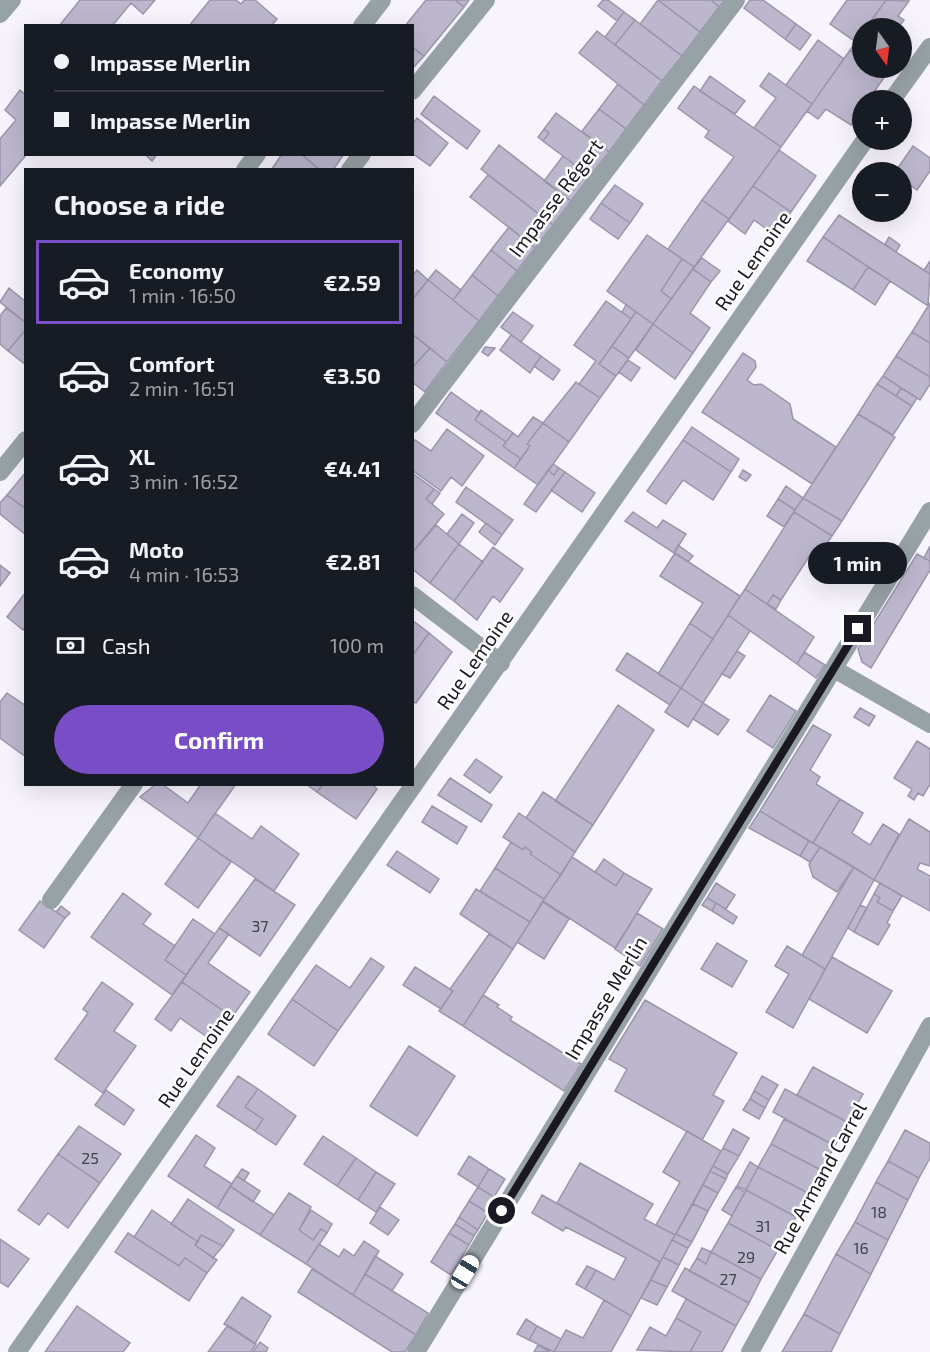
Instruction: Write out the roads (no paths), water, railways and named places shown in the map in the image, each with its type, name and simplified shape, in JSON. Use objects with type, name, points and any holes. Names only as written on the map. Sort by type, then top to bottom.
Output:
[{"type":"street","points":[[0,14],[12,0]]},
{"type":"street","points":[[364,24],[382,0]]},
{"type":"street","points":[[414,89],[486,0]]},
{"type":"street","name":"Impasse Régert","points":[[414,421],[736,0]]},
{"type":"street","points":[[899,90],[930,47]]},
{"type":"street","name":"Rue Lemoine","points":[[17,1352],[858,150]]},
{"type":"street","points":[[0,472],[24,442]]},
{"type":"street","name":"Impasse Merlin","points":[[416,1352],[930,511]]},
{"type":"street","points":[[414,597],[501,663]]},
{"type":"street","points":[[834,669],[930,724]]},
{"type":"street","points":[[51,900],[133,786]]},
{"type":"street","name":"Rue Armand Carrel","points":[[750,1352],[930,1026]]}]
